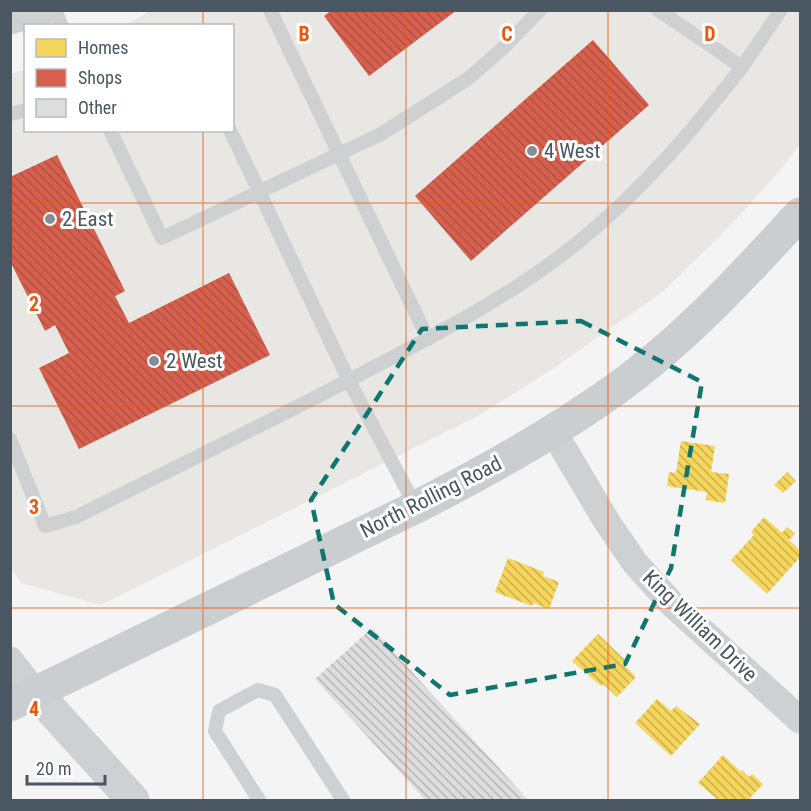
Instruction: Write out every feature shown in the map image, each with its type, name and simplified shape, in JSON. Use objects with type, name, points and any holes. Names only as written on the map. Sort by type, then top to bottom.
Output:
[{"type":"main road","name":"North Rolling Road","points":[[23,699],[416,507],[480,474],[553,431],[617,388],[684,333],[801,214]]},
{"type":"street","points":[[10,21],[47,10]]},
{"type":"street","name":"King William Drive","points":[[553,431],[635,562],[672,604],[801,720]]},
{"type":"street","points":[[10,660],[23,699],[133,801]]},
{"type":"lane","points":[[55,10],[61,24]]},
{"type":"lane","points":[[270,10],[428,339]]},
{"type":"lane","points":[[111,132],[162,238],[381,134],[469,78],[504,47],[540,10]]},
{"type":"lane","points":[[658,10],[741,67]]},
{"type":"lane","points":[[10,440],[45,526],[76,517],[349,381],[428,339],[504,296],[581,240],[636,190],[682,142],[741,67],[781,10]]},
{"type":"lane","points":[[231,132],[349,381],[416,507]]},
{"type":"lane","points":[[259,801],[215,731],[219,711],[258,690],[275,695],[343,801]]},
{"type":"highlighted area","points":[[581,321],[702,382],[671,568],[625,664],[450,695],[334,604],[311,500],[422,329]]},
{"type":"shaded area","points":[[151,10],[800,11],[800,145],[772,180],[720,236],[661,293],[554,368],[480,415],[101,605],[21,583],[11,569],[10,74],[24,69],[24,132],[234,132],[234,24],[128,24]]},
{"type":"building: Homes","points":[[681,441],[715,446],[711,472],[729,474],[725,503],[706,500],[707,492],[667,486],[669,472],[676,473]]},
{"type":"building: Homes","points":[[787,472],[796,481],[783,493],[774,485]]},
{"type":"building: Homes","points":[[764,517],[782,533],[787,527],[795,534],[789,540],[800,550],[800,557],[767,594],[731,560],[754,535],[751,532]]},
{"type":"building: Homes","points":[[508,558],[544,572],[543,576],[559,582],[549,609],[533,603],[532,606],[495,592]]},
{"type":"building: Homes","points":[[598,634],[625,660],[622,663],[636,677],[617,697],[572,661]]},
{"type":"building: Homes","points":[[657,699],[671,711],[676,706],[700,724],[671,756],[635,723]]},
{"type":"building: Homes","points":[[723,755],[741,772],[742,770],[749,777],[752,774],[763,784],[748,800],[718,800],[698,783]]},
{"type":"building: Shops","points":[[332,10],[457,10],[369,76],[324,16]]},
{"type":"building: Shops","name":"4 West","points":[[593,40],[649,105],[471,261],[415,196]]},
{"type":"building: Shops","points":[[57,155],[125,291],[115,296],[129,323],[229,273],[270,355],[79,449],[39,368],[69,353],[55,325],[45,331],[10,261],[10,177]]},
{"type":"building: Other","points":[[372,628],[528,800],[425,800],[315,679]]},
{"type":"place","name":"4 West","points":[[532,151]]},
{"type":"place","name":"2 East","points":[[50,219]]},
{"type":"place","name":"2 West","points":[[154,361]]}]
